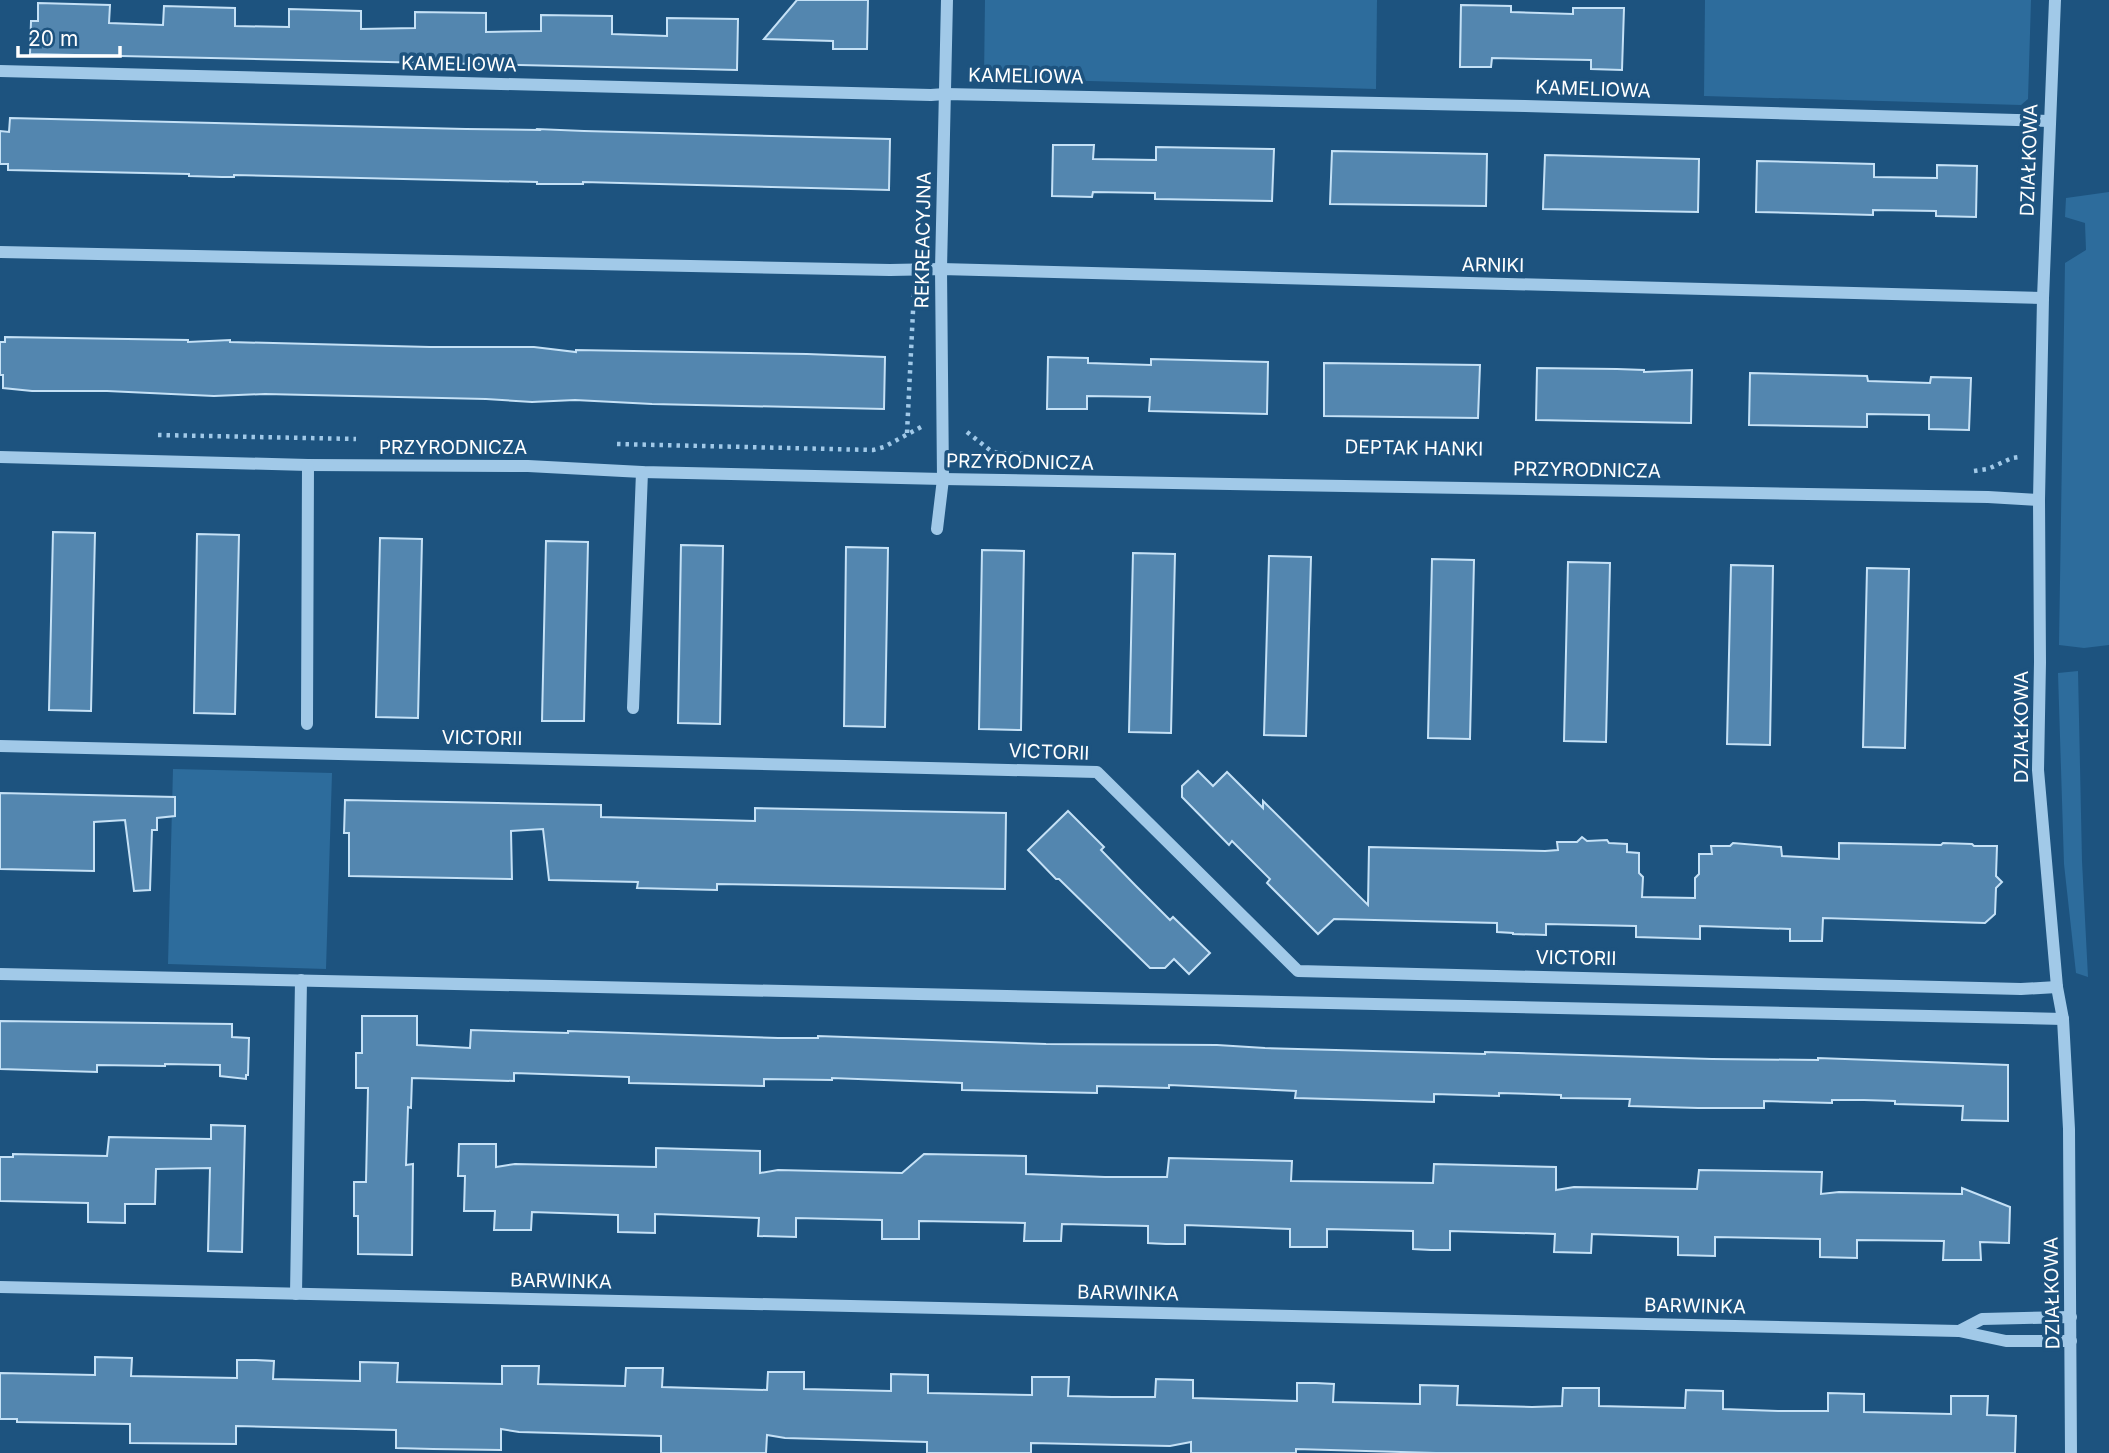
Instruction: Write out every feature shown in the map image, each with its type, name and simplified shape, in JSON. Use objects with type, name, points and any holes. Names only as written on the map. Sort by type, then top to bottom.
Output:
[{"type":"street","name":"REKREACYJNA","points":[[937,529],[943,480],[941,269],[947,0]]},
{"type":"street","name":"DZIAŁKOWA","points":[[2055,0],[2043,299],[2038,770],[2057,987],[2063,1019],[2069,1115],[2071,1453]]},
{"type":"street","name":"KAMELIOWA","points":[[0,71],[2050,121]]},
{"type":"street","name":"ARNIKI","points":[[0,252],[941,269],[2043,299]]},
{"type":"street","name":"PRZYRODNICZA","points":[[0,457],[308,466],[528,466],[642,472],[943,480],[1524,488],[2039,500]]},
{"type":"street","points":[[307,724],[308,466]]},
{"type":"street","points":[[633,708],[642,472]]},
{"type":"street","name":"VICTORII","points":[[0,746],[1097,772],[1298,971],[2021,989],[2057,987]]},
{"type":"street","points":[[0,974],[2063,1019]]},
{"type":"street","points":[[296,1294],[301,980]]},
{"type":"street","name":"BARWINKA","points":[[0,1287],[1959,1331],[2006,1341],[2071,1341]]},
{"type":"street","name":"BARWINKA","points":[[1959,1331],[1982,1319],[2071,1317]]},
{"type":"path","points":[[960,428],[991,451],[1040,454]]},
{"type":"path","points":[[1964,472],[1988,470],[2012,458],[2040,455]]},
{"type":"shaded area","points":[[985,0],[1377,0],[1376,89],[984,78]]},
{"type":"shaded area","points":[[1705,0],[2031,0],[2028,99],[2021,105],[1704,96]]},
{"type":"shaded area","points":[[2109,192],[2109,645],[2084,648],[2059,645],[2065,263],[2086,250],[2085,223],[2065,217],[2066,198]]},
{"type":"shaded area","points":[[2078,671],[2082,861],[2088,977],[2076,973],[2064,864],[2058,673]]},
{"type":"shaded area","points":[[173,769],[332,773],[326,969],[168,964]]},
{"type":"building","points":[[797,0],[868,0],[867,49],[833,49],[833,41],[764,39]]},
{"type":"building","points":[[38,3],[110,5],[109,23],[163,25],[164,6],[235,8],[235,26],[289,27],[289,9],[361,11],[361,29],[415,28],[415,12],[486,13],[486,32],[541,31],[541,15],[612,16],[612,34],[667,36],[667,18],[738,19],[737,70],[30,54],[31,21],[38,21]]},
{"type":"building","points":[[1461,5],[1511,6],[1511,12],[1573,14],[1573,8],[1624,8],[1622,70],[1591,69],[1591,60],[1492,58],[1491,67],[1460,67]]},
{"type":"building","points":[[10,118],[890,139],[889,190],[234,175],[222,177],[8,170],[8,164],[0,164],[0,131],[9,132]]},
{"type":"building","points":[[1053,145],[1094,145],[1093,159],[1156,160],[1156,147],[1274,149],[1272,201],[1155,199],[1155,193],[1093,192],[1092,197],[1052,196]]},
{"type":"building","points":[[1332,151],[1487,154],[1486,206],[1330,204]]},
{"type":"building","points":[[1545,155],[1699,159],[1698,212],[1543,209]]},
{"type":"building","points":[[1757,161],[1874,164],[1874,177],[1937,178],[1937,165],[1977,166],[1976,217],[1936,216],[1936,211],[1873,210],[1873,215],[1756,212]]},
{"type":"building","points":[[5,337],[188,342],[230,340],[430,347],[534,347],[576,352],[885,357],[884,409],[575,400],[532,402],[265,394],[214,396],[32,391],[3,388],[3,375],[0,375],[0,342],[5,342]]},
{"type":"building","points":[[1048,357],[1088,358],[1088,363],[1151,365],[1151,359],[1268,362],[1267,414],[1149,411],[1150,397],[1087,396],[1087,409],[1047,409]]},
{"type":"building","points":[[1324,363],[1480,365],[1478,418],[1324,416]]},
{"type":"building","points":[[1537,368],[1644,372],[1692,370],[1691,423],[1536,420]]},
{"type":"building","points":[[1750,373],[1867,376],[1868,381],[1930,383],[1931,377],[1971,378],[1969,430],[1929,429],[1929,415],[1867,414],[1867,427],[1749,425]]},
{"type":"building","points":[[53,532],[95,533],[91,711],[49,710]]},
{"type":"building","points":[[197,534],[239,535],[235,714],[194,713]]},
{"type":"building","points":[[380,538],[422,539],[418,718],[376,717]]},
{"type":"building","points":[[546,541],[588,542],[584,721],[542,721]]},
{"type":"building","points":[[681,545],[723,546],[720,724],[678,723]]},
{"type":"building","points":[[846,547],[888,548],[885,727],[844,726]]},
{"type":"building","points":[[982,550],[1024,551],[1021,730],[979,729]]},
{"type":"building","points":[[1133,553],[1175,554],[1171,733],[1129,732]]},
{"type":"building","points":[[1269,556],[1311,557],[1306,736],[1264,735]]},
{"type":"building","points":[[1432,559],[1474,560],[1470,739],[1428,738]]},
{"type":"building","points":[[1568,562],[1610,563],[1606,742],[1564,741]]},
{"type":"building","points":[[1731,565],[1773,566],[1770,745],[1727,744]]},
{"type":"building","points":[[1867,568],[1909,569],[1905,748],[1863,747]]},
{"type":"building","points":[[1198,771],[1213,786],[1227,772],[1263,808],[1263,801],[1368,905],[1369,847],[1545,851],[1558,850],[1557,842],[1577,842],[1582,837],[1587,841],[1607,840],[1609,843],[1627,844],[1627,852],[1639,853],[1639,873],[1643,877],[1642,897],[1695,898],[1699,854],[1712,854],[1711,846],[1730,846],[1733,843],[1781,847],[1782,856],[1839,859],[1839,843],[1997,846],[1996,876],[2002,882],[1996,888],[1995,914],[1985,923],[1823,918],[1822,941],[1790,941],[1790,929],[1700,926],[1700,939],[1636,937],[1636,926],[1546,924],[1546,935],[1497,932],[1497,923],[1334,919],[1318,934],[1267,883],[1270,879],[1232,841],[1229,845],[1182,797],[1182,786]]},
{"type":"building","points":[[0,793],[175,797],[175,816],[157,818],[157,830],[152,830],[150,890],[134,891],[125,820],[94,822],[94,871],[0,869]]},
{"type":"building","points":[[345,800],[601,805],[601,817],[755,821],[755,808],[1006,813],[1005,889],[717,884],[717,890],[637,888],[638,882],[549,880],[543,829],[511,831],[512,879],[349,876],[349,833],[344,833]]},
{"type":"building","points":[[1068,811],[1104,847],[1101,850],[1170,920],[1173,917],[1210,953],[1189,974],[1174,959],[1165,968],[1150,968],[1028,850]]},
{"type":"building","points":[[362,1016],[417,1016],[417,1045],[470,1048],[471,1030],[568,1031],[1712,1059],[1818,1058],[2008,1065],[2008,1121],[1962,1120],[1963,1106],[1895,1104],[1895,1101],[1864,1100],[1832,1100],[1832,1103],[1764,1101],[1764,1108],[1698,1108],[1629,1106],[1630,1099],[1561,1098],[1561,1095],[1499,1093],[1499,1096],[1434,1094],[1434,1102],[1295,1098],[1296,1091],[1169,1085],[1169,1088],[1097,1086],[1097,1093],[962,1090],[962,1083],[832,1078],[764,1079],[764,1086],[629,1083],[629,1077],[514,1073],[514,1081],[412,1078],[406,1165],[413,1164],[412,1255],[358,1254],[358,1216],[354,1216],[354,1182],[366,1182],[368,1088],[356,1088],[356,1053],[362,1053]]},
{"type":"building","points":[[0,1021],[232,1024],[232,1037],[249,1038],[248,1075],[246,1079],[220,1076],[220,1065],[97,1065],[97,1072],[0,1069]]},
{"type":"building","points":[[211,1125],[245,1126],[242,1252],[208,1251],[210,1168],[156,1169],[155,1204],[125,1204],[125,1223],[88,1222],[88,1203],[0,1201],[0,1157],[13,1157],[13,1154],[107,1156],[109,1137],[211,1139]]},
{"type":"building","points":[[459,1144],[496,1144],[496,1167],[515,1164],[656,1167],[656,1148],[760,1151],[760,1173],[778,1170],[902,1173],[924,1154],[1026,1156],[1026,1174],[1105,1177],[1167,1177],[1169,1158],[1292,1161],[1291,1181],[1433,1183],[1434,1164],[1556,1167],[1556,1190],[1574,1187],[1697,1189],[1699,1170],[1822,1172],[1821,1194],[1962,1194],[1962,1188],[2010,1207],[2009,1243],[1980,1242],[1981,1260],[1943,1260],[1944,1241],[1857,1240],[1857,1258],[1820,1257],[1820,1239],[1715,1237],[1715,1256],[1678,1255],[1678,1237],[1592,1234],[1591,1253],[1554,1252],[1555,1234],[1450,1231],[1450,1250],[1431,1250],[1413,1249],[1413,1231],[1327,1229],[1327,1247],[1290,1247],[1290,1229],[1185,1225],[1185,1244],[1166,1244],[1148,1243],[1148,1226],[1062,1224],[1061,1241],[1024,1241],[1025,1223],[919,1221],[919,1239],[882,1239],[882,1220],[796,1218],[796,1237],[758,1236],[759,1218],[655,1214],[655,1233],[618,1232],[618,1215],[532,1212],[531,1230],[494,1230],[495,1211],[464,1211],[465,1176],[458,1176]]},
{"type":"building","points":[[95,1357],[132,1358],[131,1376],[237,1378],[237,1360],[256,1360],[274,1361],[273,1379],[360,1381],[360,1362],[398,1363],[397,1382],[502,1384],[502,1366],[539,1366],[538,1384],[625,1386],[626,1368],[663,1368],[662,1387],[767,1390],[768,1372],[804,1372],[804,1389],[891,1391],[891,1374],[928,1375],[928,1393],[1032,1395],[1032,1377],[1069,1377],[1068,1396],[1155,1397],[1156,1379],[1193,1380],[1193,1398],[1297,1401],[1297,1383],[1316,1383],[1334,1384],[1333,1402],[1420,1404],[1420,1385],[1458,1386],[1457,1405],[1532,1407],[1562,1406],[1563,1388],[1599,1388],[1599,1406],[1685,1408],[1686,1390],[1723,1391],[1723,1409],[1778,1411],[1828,1411],[1828,1393],[1864,1394],[1864,1412],[1951,1414],[1951,1396],[1988,1396],[1987,1415],[2016,1416],[2015,1453],[1436,1453],[1296,1449],[1296,1453],[1191,1453],[1191,1442],[1170,1446],[1031,1443],[1031,1453],[927,1453],[927,1442],[785,1438],[767,1435],[766,1453],[661,1453],[661,1436],[519,1432],[501,1429],[501,1450],[396,1448],[396,1430],[236,1426],[236,1444],[130,1443],[130,1424],[17,1422],[17,1419],[0,1419],[0,1373],[95,1375]]}]
